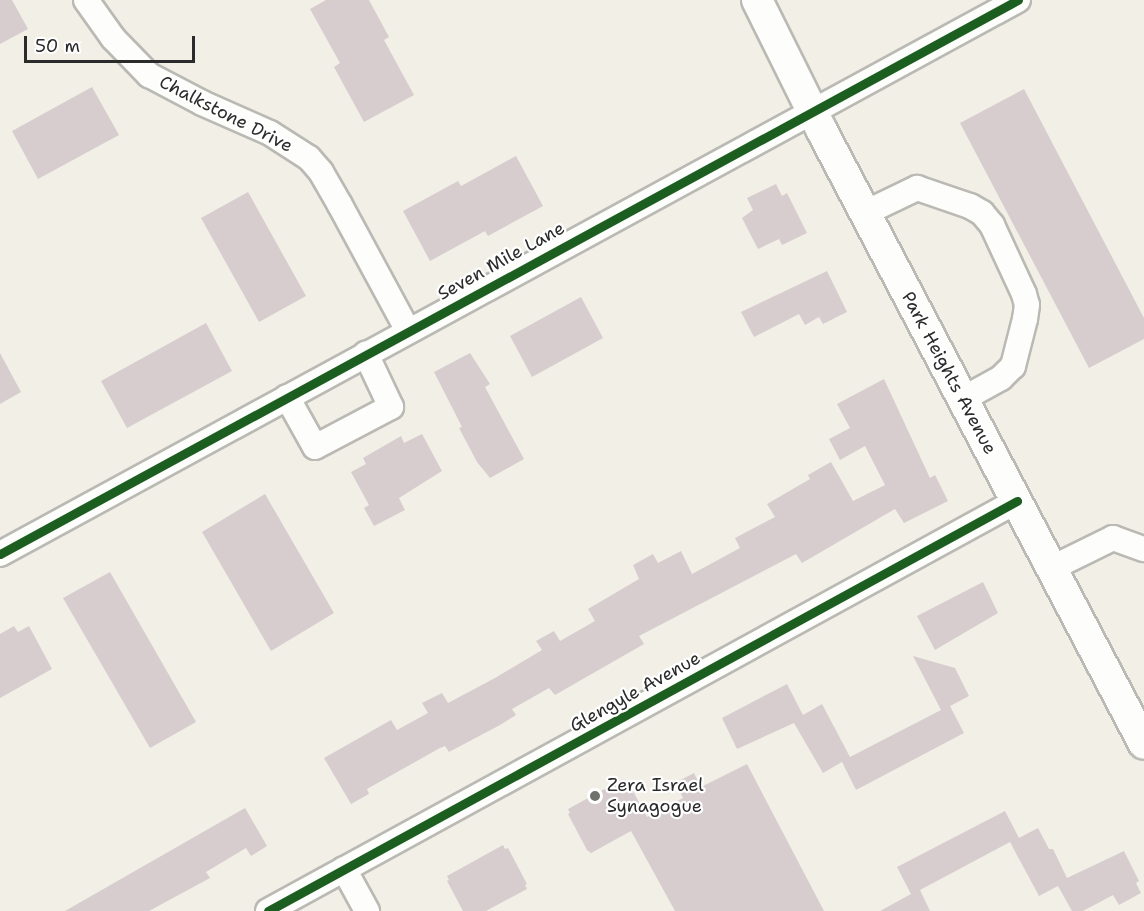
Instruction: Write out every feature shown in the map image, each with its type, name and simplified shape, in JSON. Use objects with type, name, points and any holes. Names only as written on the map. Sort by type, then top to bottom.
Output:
[{"type":"main road","name":"Park Heights Avenue","points":[[757,0],[811,111],[1144,744]]},
{"type":"street","name":"Chalkstone Drive","points":[[86,0],[113,38],[149,75],[202,103],[270,133],[309,158],[321,172],[336,197],[408,331]]},
{"type":"street","name":"Seven Mile Lane","points":[[0,554],[1018,0]]},
{"type":"street","points":[[865,213],[917,188],[970,206],[982,213],[992,225],[1024,294],[1027,305],[1025,320],[1013,366],[1001,378],[963,399]]},
{"type":"street","points":[[287,397],[315,447],[391,407],[366,354]]},
{"type":"street","name":"Glengyle Avenue","points":[[268,911],[1017,501]]},
{"type":"street","points":[[1052,568],[1113,538],[1144,549]]},
{"type":"street","points":[[344,869],[367,911]]},
{"type":"building","points":[[0,0],[12,0],[28,29],[0,44]]},
{"type":"building","points":[[326,0],[369,0],[389,37],[384,40],[414,95],[364,122],[334,67],[340,63],[310,9]]},
{"type":"building","points":[[92,87],[119,135],[38,179],[12,131]]},
{"type":"building","points":[[1024,89],[1144,318],[1144,339],[1089,368],[960,123]]},
{"type":"building","points":[[516,156],[543,206],[488,236],[485,231],[430,261],[403,211],[458,181],[461,186]]},
{"type":"building","points":[[776,184],[782,196],[787,193],[807,233],[782,245],[779,239],[758,249],[742,218],[753,210],[747,198]]},
{"type":"building","points":[[248,192],[306,296],[259,322],[201,218]]},
{"type":"building","points":[[827,271],[847,312],[823,324],[819,317],[805,325],[799,314],[754,337],[741,312]]},
{"type":"building","points":[[581,297],[603,338],[532,377],[510,336]]},
{"type":"building","points":[[206,323],[232,371],[127,428],[101,381]]},
{"type":"building","points":[[0,353],[21,392],[0,404]]},
{"type":"building","points":[[470,353],[490,384],[485,387],[524,459],[490,478],[477,462],[459,428],[462,427],[434,372]]},
{"type":"building","points":[[884,379],[930,478],[935,475],[948,501],[904,523],[895,509],[802,563],[796,554],[639,636],[644,644],[555,695],[549,688],[512,709],[516,715],[500,725],[449,752],[445,746],[440,748],[367,789],[369,794],[351,804],[324,758],[391,720],[397,730],[428,713],[422,703],[442,693],[448,703],[495,678],[542,650],[536,641],[554,631],[560,641],[595,621],[588,609],[639,579],[633,565],[653,554],[658,563],[681,551],[692,574],[740,548],[735,538],[775,517],[767,504],[810,479],[808,475],[831,462],[853,501],[885,485],[865,446],[840,460],[829,439],[850,428],[837,404]]},
{"type":"building","points":[[422,434],[442,471],[399,498],[405,510],[374,526],[364,508],[369,505],[351,472],[366,464],[363,458],[401,436],[404,443]]},
{"type":"building","points":[[265,494],[334,613],[271,651],[202,532]]},
{"type":"building","points":[[110,572],[196,722],[150,748],[63,598]]},
{"type":"building","points":[[983,582],[998,613],[935,650],[917,616]]},
{"type":"building","points":[[14,626],[18,632],[29,626],[52,669],[0,698],[0,634]]},
{"type":"building","points":[[913,656],[955,668],[969,696],[950,706],[964,733],[856,790],[842,762],[823,773],[794,723],[737,749],[722,718],[787,684],[803,715],[822,704],[850,757],[941,710]]},
{"type":"building","points":[[747,764],[824,911],[675,911],[631,831],[591,853],[587,850],[568,814],[570,813],[568,809],[623,779],[625,783],[628,782],[647,817],[683,798],[675,783],[694,773],[701,787]]},
{"type":"building","points":[[245,808],[267,846],[251,856],[246,848],[206,872],[210,878],[149,911],[65,911]]},
{"type":"building","points":[[1005,811],[1019,838],[1038,828],[1049,849],[1053,849],[1067,878],[1124,851],[1139,881],[1136,883],[1141,893],[1119,905],[1113,895],[1083,911],[1072,911],[1058,886],[1039,896],[1010,842],[920,890],[930,911],[880,911],[911,894],[897,867]]},
{"type":"building","points":[[503,845],[505,849],[508,848],[527,884],[525,885],[527,889],[486,911],[463,911],[447,881],[449,880],[447,876]]},
{"type":"cycle path","points":[[0,554],[1018,0]]},
{"type":"cycle path","points":[[268,911],[1017,501]]},
{"type":"place","name":"Zera Israel Synagogue","points":[[595,796]]}]
